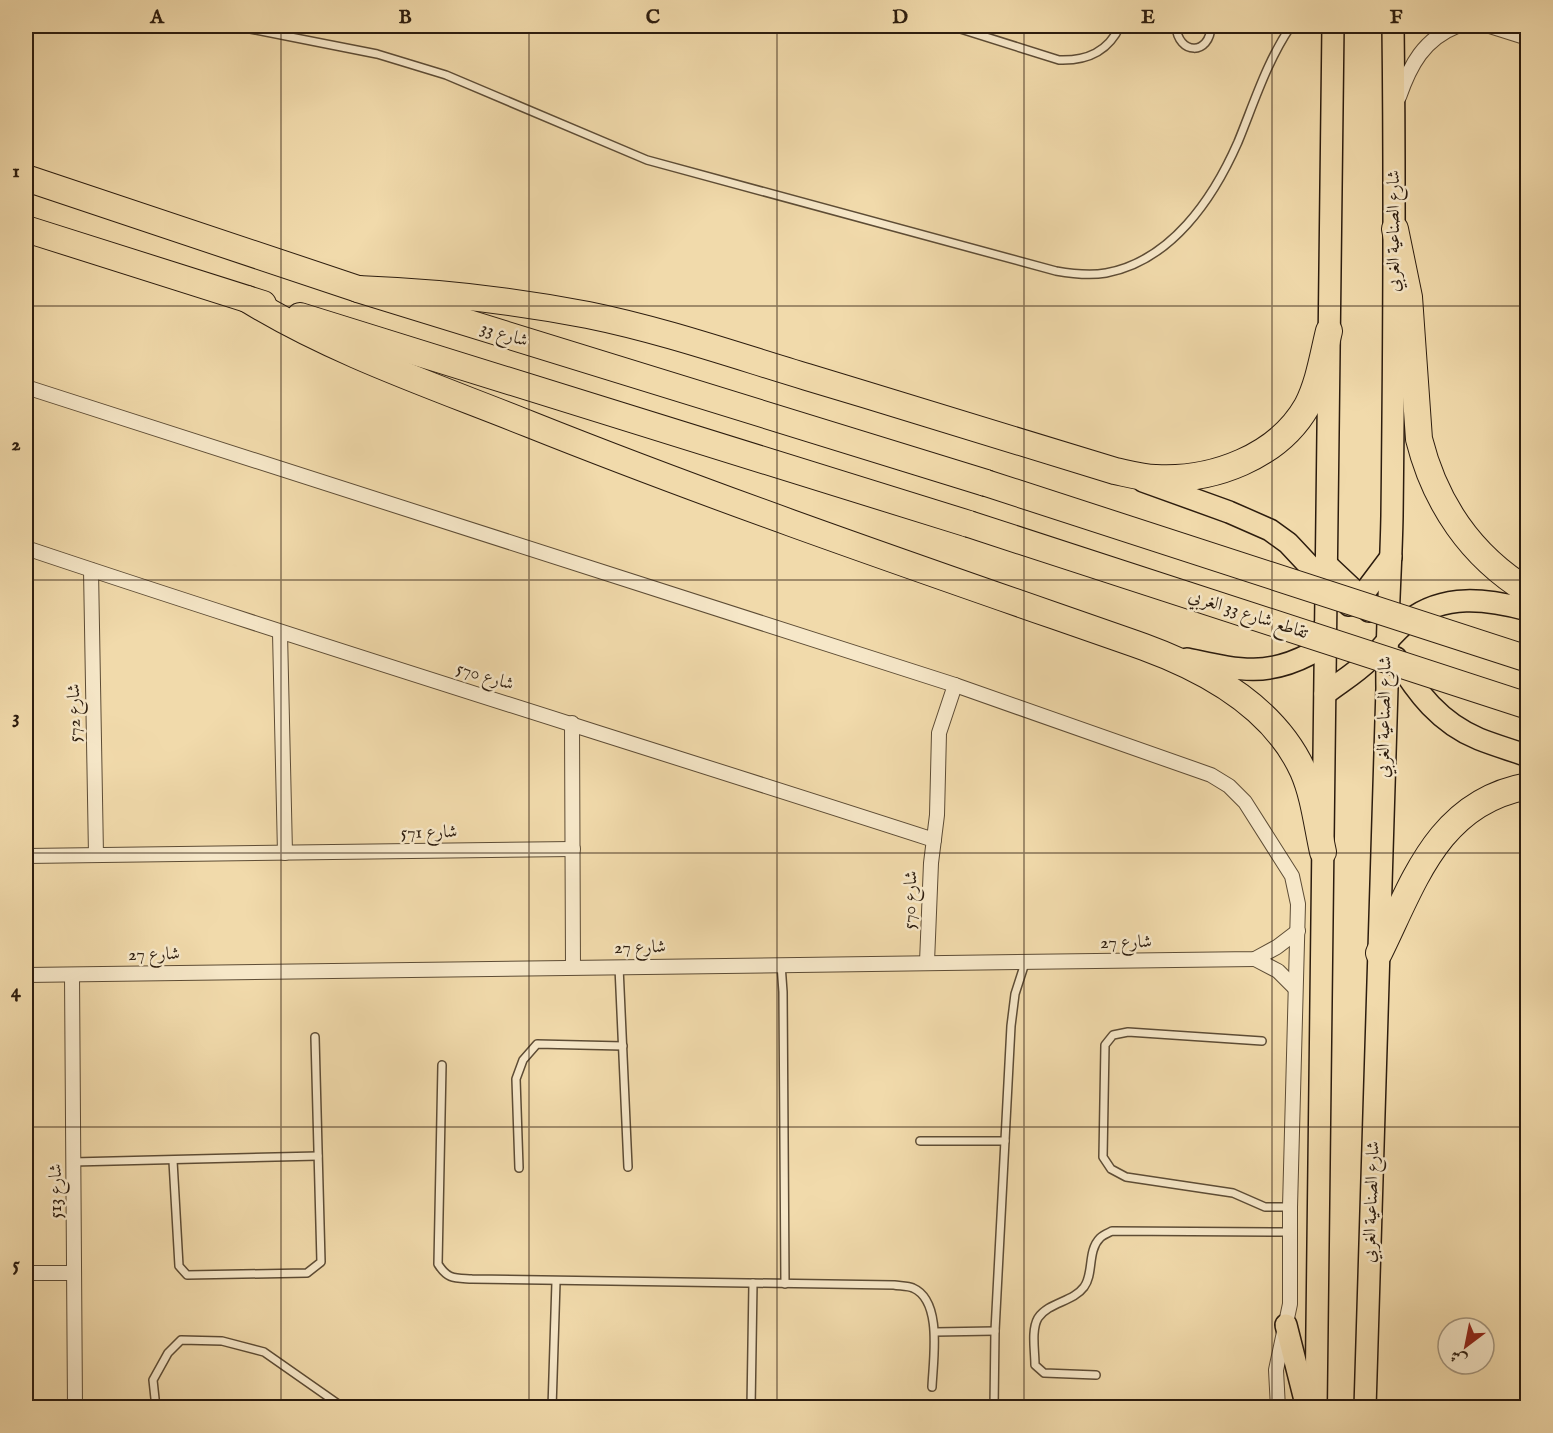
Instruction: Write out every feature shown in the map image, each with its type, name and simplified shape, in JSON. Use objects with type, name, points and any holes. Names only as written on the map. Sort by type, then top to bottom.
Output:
[{"type":"highway","name":"شارع 33","points":[[26,178],[358,289],[986,483],[1527,659]]},
{"type":"highway","points":[[26,229],[247,299],[297,328],[350,353],[652,473],[1168,656],[1215,680],[1250,704],[1283,738],[1303,772],[1310,790],[1323,852]]},
{"type":"highway","points":[[1395,229],[1409,297],[1419,439],[1424,460],[1441,500],[1465,536],[1496,568],[1527,591]]},
{"type":"highway","points":[[358,289],[499,300],[633,326],[1116,471],[1154,478],[1192,477],[1230,467],[1264,449],[1294,424],[1308,404],[1329,331]]},
{"type":"highway","name":"تقاطع شارع 33 الغربي","points":[[247,299],[969,524],[1527,706]]},
{"type":"highway","points":[[1379,953],[1428,853],[1443,833],[1480,803],[1501,793],[1527,786]]},
{"type":"main road","points":[[1316,1407],[1333,26]]},
{"type":"main road","points":[[1377,26],[1394,73]]},
{"type":"main road","name":"شارع الصناعية الغربي","points":[[1365,1407],[1387,688],[1386,641],[1391,557],[1395,229],[1393,26]]},
{"type":"main road","points":[[1116,471],[1229,512],[1270,530],[1288,543],[1318,575],[1323,593],[1326,621],[1370,660],[1387,688]]},
{"type":"main road","points":[[1168,656],[1241,669],[1266,670],[1310,654],[1326,621],[1361,597],[1391,557]]},
{"type":"main road","points":[[1327,566],[1361,597],[1413,685],[1426,702],[1459,729],[1479,739],[1527,756]]},
{"type":"main road","points":[[1325,694],[1370,660],[1408,621],[1428,610],[1450,603],[1478,600],[1527,610]]},
{"type":"main road","points":[[1286,1325],[1307,1407]]},
{"type":"street","points":[[1394,110],[1405,78],[1422,49],[1434,38],[1456,26]]},
{"type":"street","points":[[1490,26],[1527,38]]},
{"type":"street","points":[[26,387],[955,685],[1211,775],[1229,786],[1245,802],[1292,876],[1297,894],[1290,1304],[1276,1370],[1278,1407]]},
{"type":"street","name":"شارع 570","points":[[26,548],[280,633],[572,723],[934,840]]},
{"type":"street","name":"شارع 572","points":[[91,570],[96,855]]},
{"type":"street","points":[[280,633],[285,853]]},
{"type":"street","name":"شارع 570","points":[[927,962],[931,862],[937,815],[939,733],[955,685]]},
{"type":"street","points":[[572,723],[573,967]]},
{"type":"street","name":"شارع 571","points":[[26,856],[573,849]]},
{"type":"street","name":"شارع 27","points":[[26,975],[1255,959],[1298,932]]},
{"type":"street","points":[[1255,959],[1278,971],[1295,988]]},
{"type":"street","name":"شارع 513","points":[[72,975],[75,1407]]},
{"type":"street","points":[[26,1273],[74,1273]]},
{"type":"lane","points":[[235,26],[377,54],[446,75],[647,160],[1056,271],[1080,275],[1105,273],[1129,267],[1151,256],[1171,241],[1186,225],[1226,167],[1272,59],[1292,26]]},
{"type":"lane","points":[[951,26],[1059,60],[1075,61],[1091,57],[1105,48],[1120,26]]},
{"type":"lane","points":[[1176,26],[1182,43],[1191,48],[1202,47],[1209,39],[1211,26]]},
{"type":"lane","points":[[994,1407],[995,1331],[1011,1026],[1015,994],[1025,963]]},
{"type":"lane","points":[[781,964],[785,1284]]},
{"type":"lane","points":[[619,967],[628,1167]]},
{"type":"lane","points":[[1262,1041],[1128,1032],[1113,1035],[1106,1045],[1103,1157],[1111,1169],[1126,1177],[1233,1193],[1265,1207],[1290,1207]]},
{"type":"lane","points":[[173,1161],[179,1266],[187,1275],[307,1273],[321,1262],[315,1037]]},
{"type":"lane","points":[[519,1168],[516,1079],[523,1060],[537,1044],[623,1046]]},
{"type":"lane","points":[[442,1065],[438,1264],[444,1274],[455,1278],[556,1282],[753,1283],[914,1288],[929,1303],[935,1332],[932,1387]]},
{"type":"lane","points":[[920,1142],[1005,1141]]},
{"type":"lane","points":[[73,1162],[318,1156]]},
{"type":"lane","points":[[1096,1375],[1044,1373],[1035,1365],[1035,1330],[1038,1318],[1049,1308],[1078,1295],[1087,1284],[1091,1258],[1098,1239],[1112,1231],[1290,1232]]},
{"type":"lane","points":[[552,1407],[556,1282]]},
{"type":"lane","points":[[751,1407],[753,1283]]},
{"type":"lane","points":[[935,1332],[995,1331]]},
{"type":"lane","points":[[156,1407],[153,1380],[168,1353],[181,1340],[222,1341],[264,1352],[344,1407]]}]
